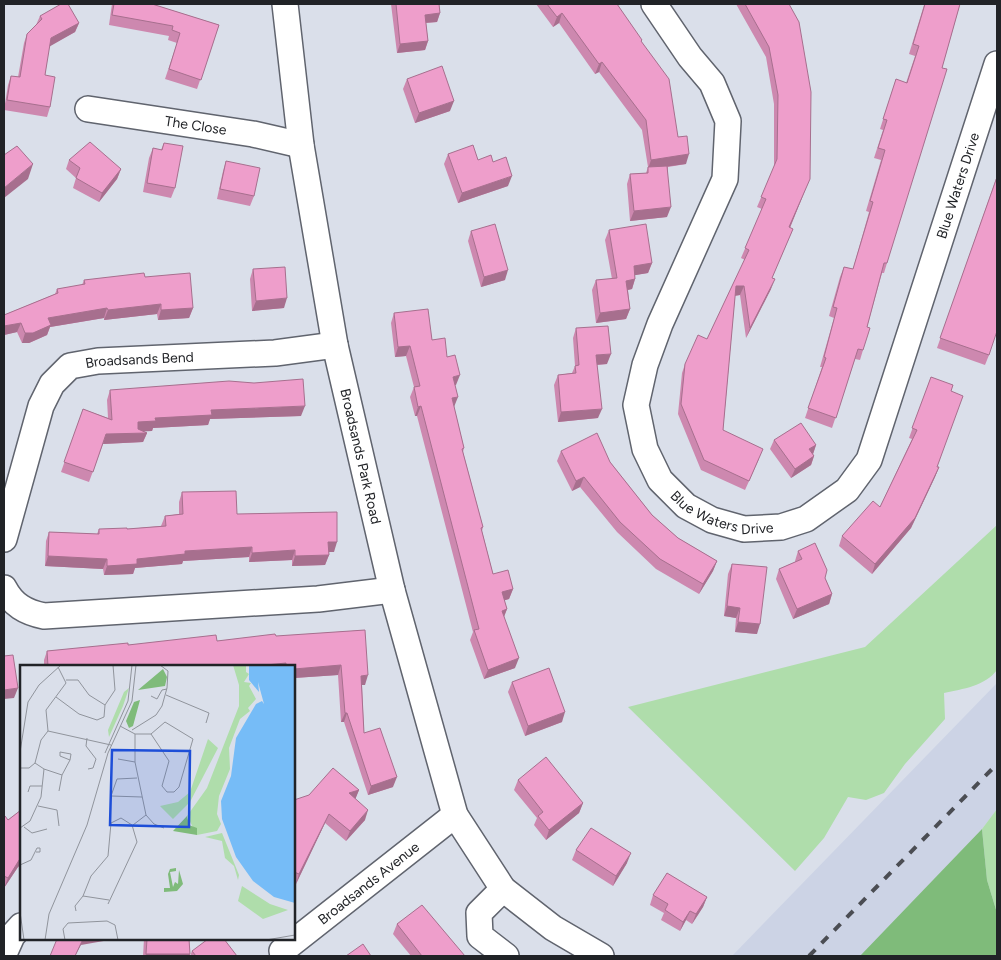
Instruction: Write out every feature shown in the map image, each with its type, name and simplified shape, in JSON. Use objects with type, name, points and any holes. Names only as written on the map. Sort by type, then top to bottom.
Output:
[{"type":"street","name":"Broadsands Park Road","points":[[285,4],[301,145],[335,345],[392,590],[455,816],[503,889],[553,928],[601,956]]},
{"type":"street","name":"Blue Waters Drive","points":[[654,4],[690,56],[712,83],[728,121],[725,179],[660,324],[645,365],[636,405],[645,449],[660,480],[686,506],[712,520],[744,529],[781,526],[806,519],[847,490],[868,460],[997,64]]},
{"type":"street","name":"The Close","points":[[88,109],[253,134],[301,145]]},
{"type":"street","name":"Broadsands Bend","points":[[4,539],[42,406],[52,384],[70,366],[98,361],[275,353],[335,345]]},
{"type":"street","points":[[4,588],[10,599],[27,613],[44,616],[318,599],[392,590]]},
{"type":"street","name":"Broadsands Avenue","points":[[295,936],[455,816]]},
{"type":"street","points":[[503,889],[480,913],[480,936],[506,956]]},
{"type":"street","points":[[4,954],[12,936],[20,927]]},
{"type":"street","name":"Broadsands Avenue","points":[[278,949],[290,940]]},
{"type":"shaded area","points":[[997,683],[997,809],[982,829],[861,956],[732,956]]},
{"type":"green space","points":[[997,525],[997,670],[980,683],[944,693],[945,719],[905,764],[884,793],[866,800],[848,797],[824,838],[795,871],[628,707],[865,647]]},
{"type":"green space","points":[[997,809],[997,913],[987,880],[982,829]]},
{"type":"green space","points":[[982,829],[987,880],[997,913],[997,956],[860,956]]},
{"type":"building","points":[[61,4],[68,4],[79,23],[51,38],[45,75],[55,77],[50,107],[7,100],[11,76],[20,77],[27,34],[42,19],[40,16]]},
{"type":"building","points":[[114,4],[152,4],[219,25],[201,80],[169,69],[180,33],[172,30],[173,26],[112,15]]},
{"type":"building","points":[[396,4],[439,4],[440,13],[425,15],[428,41],[400,44]]},
{"type":"building","points":[[547,4],[617,4],[669,79],[678,137],[687,136],[689,154],[651,160],[646,120],[602,62],[599,64],[562,13],[557,17]]},
{"type":"building","points":[[745,4],[789,4],[799,22],[811,92],[810,179],[789,227],[793,229],[772,278],[775,279],[750,328],[744,286],[736,286],[723,430],[763,449],[749,481],[704,460],[681,404],[685,364],[698,335],[707,339],[749,250],[745,248],[766,199],[761,197],[777,159],[778,95],[769,47]]},
{"type":"building","points":[[925,4],[960,4],[942,68],[947,69],[887,263],[884,263],[867,327],[870,328],[863,350],[858,349],[836,418],[808,408],[826,358],[824,357],[837,308],[833,307],[844,267],[853,269],[873,202],[870,201],[885,150],[878,148],[887,120],[883,119],[896,79],[907,83],[919,46],[913,44]]},
{"type":"building","points":[[442,66],[454,101],[419,113],[407,79]]},
{"type":"building","points":[[90,142],[121,169],[102,193],[76,178],[80,168],[69,160]]},
{"type":"building","points":[[164,143],[183,146],[175,188],[147,183],[153,148],[162,150]]},
{"type":"building","points":[[473,145],[478,160],[491,155],[493,162],[506,157],[512,176],[462,193],[448,154]]},
{"type":"building","points":[[17,146],[33,164],[4,188],[4,155]]},
{"type":"building","points":[[226,161],[260,168],[254,196],[220,189]]},
{"type":"building","points":[[667,166],[671,207],[634,211],[630,174],[648,173],[648,167]]},
{"type":"building","points":[[997,177],[997,331],[989,355],[940,338]]},
{"type":"building","points":[[495,224],[508,270],[484,277],[471,231]]},
{"type":"building","points":[[646,224],[652,263],[634,266],[635,279],[626,281],[630,309],[600,313],[596,280],[617,278],[609,230]]},
{"type":"building","points":[[285,267],[287,298],[256,301],[253,269]]},
{"type":"building","points":[[144,273],[145,277],[190,273],[193,308],[161,310],[161,304],[108,310],[107,308],[48,318],[51,325],[33,333],[25,333],[21,323],[4,326],[4,315],[58,293],[57,289],[85,284],[84,280]]},
{"type":"building","points":[[428,309],[432,340],[445,338],[447,357],[455,355],[460,375],[453,377],[458,397],[452,398],[464,448],[462,449],[483,527],[481,528],[493,574],[508,570],[513,589],[502,592],[507,609],[502,611],[519,658],[488,670],[474,630],[479,629],[421,406],[418,407],[414,387],[420,386],[410,346],[398,347],[394,313]]},
{"type":"building","points":[[608,326],[611,354],[596,355],[602,409],[561,412],[558,375],[576,373],[575,366],[579,365],[576,328]]},
{"type":"building","points":[[931,377],[953,385],[951,391],[963,396],[937,467],[939,467],[915,518],[875,564],[842,536],[873,501],[880,507],[917,430],[912,428]]},
{"type":"building","points":[[303,379],[305,406],[211,410],[212,415],[155,418],[156,421],[138,422],[138,429],[147,433],[106,434],[93,472],[64,462],[83,409],[112,420],[110,390],[229,381],[254,383]]},
{"type":"building","points":[[801,423],[816,445],[809,449],[814,456],[795,469],[774,440]]},
{"type":"building","points":[[597,433],[610,462],[652,515],[678,538],[717,561],[703,584],[660,559],[620,522],[584,477],[576,481],[561,451]]},
{"type":"building","points":[[236,491],[237,514],[337,512],[337,542],[328,542],[329,555],[295,556],[295,550],[252,553],[252,547],[185,551],[185,554],[137,559],[137,564],[107,566],[107,559],[48,556],[49,532],[99,534],[99,529],[166,526],[165,516],[183,514],[182,492]]},
{"type":"building","points":[[815,543],[827,570],[825,578],[832,594],[797,609],[779,569],[802,559],[798,551]]},
{"type":"building","points":[[732,564],[767,567],[760,624],[738,622],[740,608],[727,606]]},
{"type":"building","points":[[365,630],[368,675],[361,676],[364,733],[380,728],[397,777],[371,786],[347,713],[345,713],[341,665],[295,669],[295,665],[286,665],[286,663],[266,665],[48,665],[47,651],[128,643],[128,645],[216,635],[217,641],[275,634],[276,636]]},
{"type":"building","points":[[13,655],[18,688],[4,690],[4,656]]},
{"type":"building","points":[[549,668],[565,712],[528,726],[512,682]]},
{"type":"building","points":[[546,757],[583,803],[549,830],[538,816],[543,812],[518,780]]},
{"type":"building","points":[[333,768],[359,790],[349,793],[368,810],[350,831],[329,814],[299,874],[295,872],[295,800],[309,795]]},
{"type":"building","points":[[20,811],[20,859],[8,878],[4,876],[5,816],[8,820]]},
{"type":"building","points":[[591,828],[631,853],[616,876],[576,850]]},
{"type":"building","points":[[667,873],[707,897],[696,914],[690,911],[683,922],[665,910],[668,904],[653,895]]},
{"type":"building","points":[[422,905],[465,956],[422,956],[397,924]]},
{"type":"building","points":[[57,940],[83,940],[75,956],[50,956]]},
{"type":"building","points":[[147,940],[189,940],[190,954],[146,954]]},
{"type":"building","points":[[207,940],[225,940],[237,956],[196,956],[192,951]]},
{"type":"building","points":[[363,944],[371,956],[346,956]]},
{"type":"railway","points":[[809,956],[997,764]]}]
